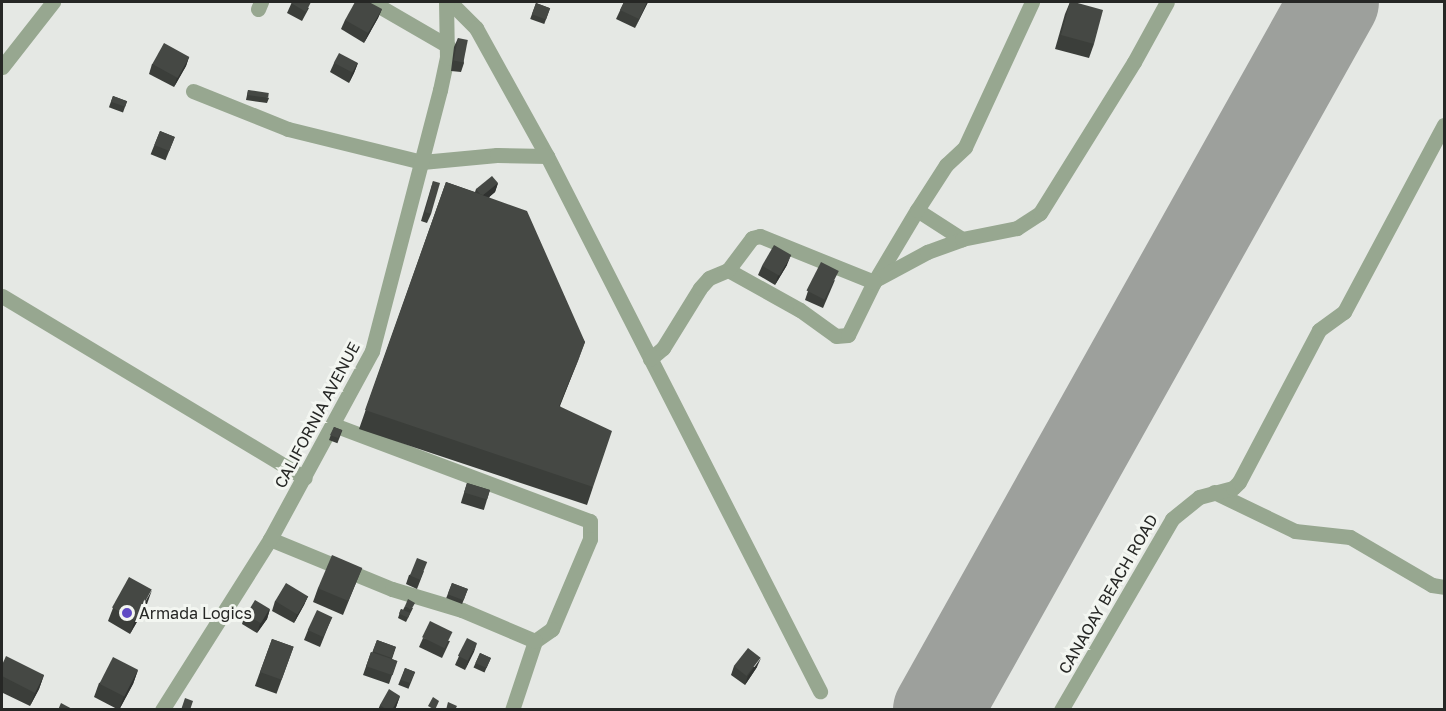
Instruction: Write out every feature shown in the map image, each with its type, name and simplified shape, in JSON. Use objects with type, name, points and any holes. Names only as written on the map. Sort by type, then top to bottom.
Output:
[{"type":"street","points":[[2,67],[53,2]]},
{"type":"street","points":[[372,2],[447,46]]},
{"type":"street","points":[[448,2],[476,28],[547,156],[820,691]]},
{"type":"street","name":"CALIFORNIA AVENUE","points":[[162,710],[270,538],[334,425],[372,351],[422,162],[447,46],[448,2]]},
{"type":"street","points":[[728,270],[741,274],[842,337],[854,326],[874,282],[946,165],[965,147],[1032,2]]},
{"type":"street","points":[[874,282],[911,260],[962,239],[1017,228],[1040,213],[1134,62],[1167,2]]},
{"type":"street","points":[[193,91],[288,129],[422,162],[497,155],[547,156]]},
{"type":"street","name":"CANAOAY BEACH ROAD","points":[[1061,710],[1160,536],[1185,507],[1214,492],[1233,488],[1239,482],[1319,330],[1344,312],[1444,125]]},
{"type":"street","points":[[917,210],[962,239]]},
{"type":"street","points":[[650,359],[663,348],[700,288],[709,278],[728,270],[745,244],[760,236],[874,282]]},
{"type":"street","points":[[2,296],[305,478]]},
{"type":"street","points":[[334,425],[590,521],[590,539],[552,629],[535,640],[512,710]]},
{"type":"street","points":[[1214,492],[1295,531],[1350,537],[1432,585],[1444,587]]},
{"type":"street","points":[[270,538],[392,589],[462,610],[535,640]]},
{"type":"building","points":[[292,2],[311,2],[306,12]]},
{"type":"building","points":[[355,2],[369,2],[382,9],[368,33],[345,20]]},
{"type":"building","points":[[624,2],[647,2],[639,19],[620,10]]},
{"type":"building","points":[[1070,2],[1103,10],[1094,44],[1061,35]]},
{"type":"building","points":[[536,3],[550,8],[546,19],[532,14]]},
{"type":"building","points":[[458,38],[468,40],[463,62],[454,61]]},
{"type":"building","points":[[164,43],[189,57],[178,78],[152,64]]},
{"type":"building","points":[[339,53],[358,63],[352,73],[334,63]]},
{"type":"building","points":[[248,90],[269,93],[268,98],[247,95]]},
{"type":"building","points":[[113,96],[127,101],[125,107],[111,102]]},
{"type":"building","points":[[160,131],[175,137],[169,151],[154,145]]},
{"type":"building","points":[[492,176],[498,183],[483,195],[480,194],[476,189]]},
{"type":"building","points":[[433,181],[440,183],[431,214],[425,212]]},
{"type":"building","points":[[446,182],[527,211],[585,342],[559,406],[612,431],[593,487],[365,410]]},
{"type":"building","points":[[774,245],[791,255],[779,276],[762,266]]},
{"type":"building","points":[[821,262],[839,271],[824,300],[806,291]]},
{"type":"building","points":[[334,427],[342,430],[338,438],[330,435]]},
{"type":"building","points":[[467,483],[490,490],[487,500],[464,493]]},
{"type":"building","points":[[332,555],[362,568],[348,601],[318,588]]},
{"type":"building","points":[[417,558],[427,562],[420,580],[410,576]]},
{"type":"building","points":[[129,577],[152,590],[135,620],[112,608]]},
{"type":"building","points":[[286,583],[308,596],[297,614],[275,601]]},
{"type":"building","points":[[452,583],[468,589],[464,600],[448,594]]},
{"type":"building","points":[[408,599],[415,603],[411,610],[405,606]]},
{"type":"building","points":[[255,600],[270,609],[261,623],[246,615]]},
{"type":"building","points":[[401,609],[410,613],[408,618],[399,614]]},
{"type":"building","points":[[317,610],[332,617],[323,637],[308,630]]},
{"type":"building","points":[[430,621],[452,632],[445,648],[422,637]]},
{"type":"building","points":[[467,638],[477,643],[468,661],[458,656]]},
{"type":"building","points":[[272,639],[294,647],[282,680],[260,672]]},
{"type":"building","points":[[377,640],[396,647],[392,658],[373,651]]},
{"type":"building","points":[[748,648],[761,658],[746,676],[734,666]]},
{"type":"building","points":[[371,652],[397,661],[393,675],[366,666]]},
{"type":"building","points":[[480,653],[491,658],[486,668],[476,663]]},
{"type":"building","points":[[6,656],[44,675],[35,693],[2,676],[2,665]]},
{"type":"building","points":[[113,657],[138,670],[124,696],[99,684]]},
{"type":"building","points":[[405,668],[415,672],[410,683],[401,680]]},
{"type":"building","points":[[389,689],[400,696],[392,710],[387,710],[380,705]]},
{"type":"building","points":[[433,697],[439,701],[435,710],[428,706]]},
{"type":"building","points":[[185,698],[193,701],[190,710],[181,710]]},
{"type":"building","points":[[448,702],[457,706],[455,710],[446,710]]},
{"type":"building","points":[[61,703],[74,710],[58,710]]},
{"type":"runway","points":[[938,710],[1334,2]]},
{"type":"place","name":"Armada Logics","points":[[127,613]]}]
